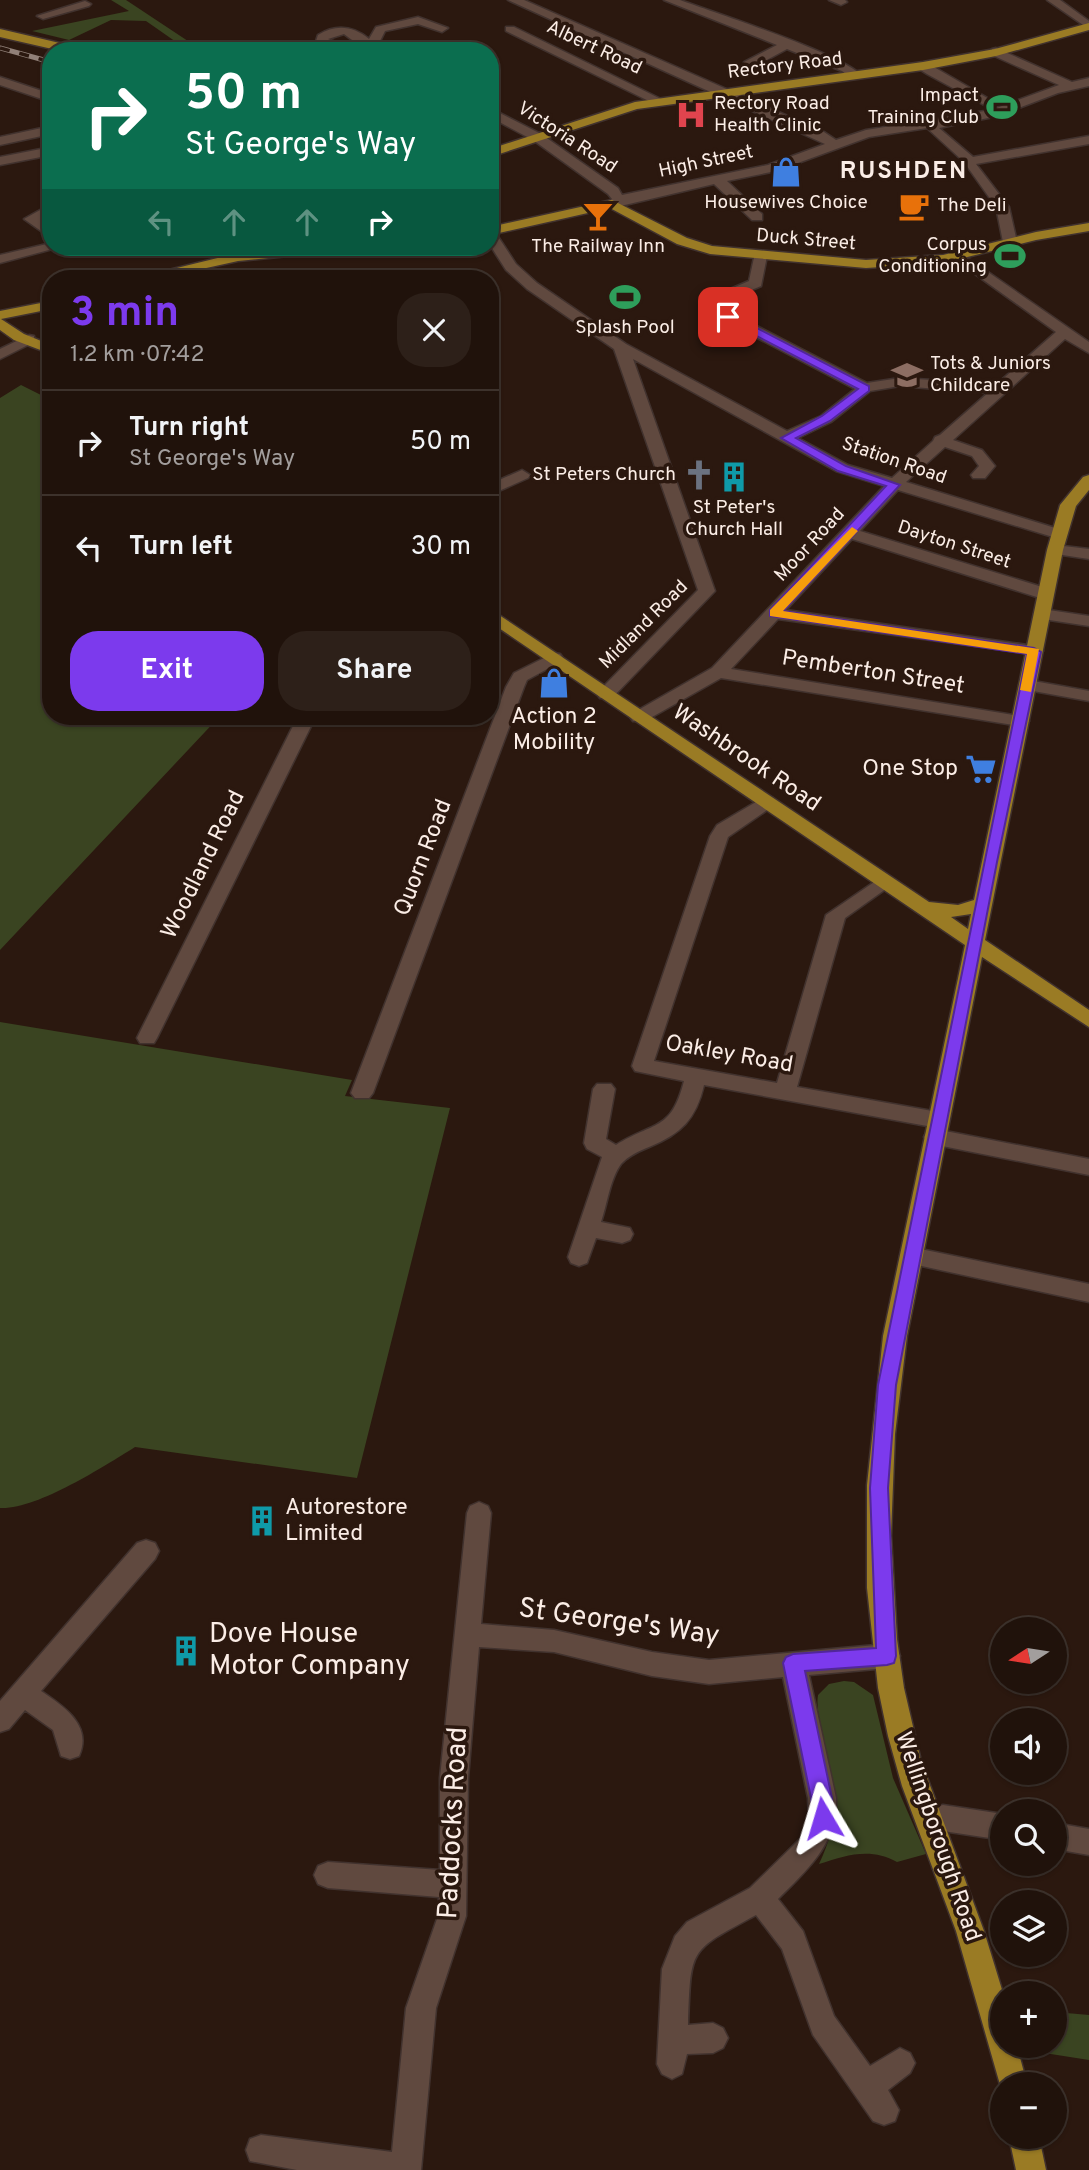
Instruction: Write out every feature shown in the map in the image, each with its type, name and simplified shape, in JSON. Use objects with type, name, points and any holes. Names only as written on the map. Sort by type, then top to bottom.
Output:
[{"type":"main road","name":"Rectory Road","points":[[499,150],[624,109],[923,66],[996,52],[1089,26]]},
{"type":"main road","points":[[0,33],[42,43]]},
{"type":"main road","name":"High Street","points":[[499,231],[615,202]]},
{"type":"main road","name":"Duck Street","points":[[615,202],[692,245],[722,252],[866,264],[959,256],[1010,242],[1089,227]]},
{"type":"main road","points":[[176,270],[233,256]]},
{"type":"main road","points":[[29,339],[7,314],[42,307]]},
{"type":"main road","points":[[0,323],[19,337],[42,346]]},
{"type":"main road","name":"Wellingborough Road","points":[[1009,2072],[973,1941],[900,1735],[887,1656],[879,1530],[881,1444],[890,1368],[911,1256],[1057,542],[1068,505],[1089,480]]},
{"type":"main road","name":"Washbrook Road","points":[[499,620],[1089,1020]]},
{"type":"main road","points":[[922,908],[958,912],[983,904]]},
{"type":"main road","points":[[968,977],[987,971],[1013,970]]},
{"type":"main road","points":[[1027,2149],[1031,2170]]},
{"type":"street","points":[[514,0],[721,94],[820,135],[834,145]]},
{"type":"street","points":[[670,0],[846,68],[856,76]]},
{"type":"street","points":[[1053,0],[1089,26]]},
{"type":"street","points":[[43,16],[81,2],[100,12]]},
{"type":"street","points":[[375,42],[380,29],[418,16],[442,28]]},
{"type":"street","points":[[323,42],[322,37],[341,29],[350,30],[365,42]]},
{"type":"street","name":"Albert Road","points":[[510,29],[661,102]]},
{"type":"street","points":[[748,65],[787,45]]},
{"type":"street","points":[[996,52],[1071,86]]},
{"type":"street","points":[[923,66],[941,80],[961,86],[990,103]]},
{"type":"street","points":[[0,81],[42,95]]},
{"type":"street","name":"High Street","points":[[615,202],[795,161],[866,134],[1003,110],[1089,82]]},
{"type":"street","name":"Victoria Road","points":[[499,116],[537,137],[613,191],[615,202]]},
{"type":"street","points":[[934,124],[932,126],[936,132],[970,161],[970,166],[997,193],[1005,208],[1010,242]]},
{"type":"street","points":[[0,141],[42,132]]},
{"type":"street","points":[[970,161],[1089,140]]},
{"type":"street","points":[[0,161],[42,153]]},
{"type":"street","points":[[718,180],[757,217]]},
{"type":"street","points":[[42,213],[31,219],[42,227]]},
{"type":"street","name":"Station Road","points":[[499,248],[511,267],[532,286],[621,347],[842,468],[1089,554]]},
{"type":"street","points":[[0,259],[42,249]]},
{"type":"street","points":[[760,256],[756,282],[705,305],[865,388]]},
{"type":"street","points":[[959,256],[1089,349]]},
{"type":"street","name":"Moor Road","points":[[639,717],[718,672],[894,485],[940,440],[1064,332]]},
{"type":"street","points":[[0,355],[29,339]]},
{"type":"street","name":"Midland Road","points":[[606,694],[707,591],[621,347]]},
{"type":"street","points":[[787,438],[826,419],[865,388],[900,382],[998,389]]},
{"type":"street","points":[[940,440],[981,456],[987,466],[979,475]]},
{"type":"street","points":[[499,486],[522,475]]},
{"type":"street","name":"Dayton Street","points":[[849,533],[1046,594]]},
{"type":"street","points":[[774,613],[1034,652]]},
{"type":"street","points":[[1042,614],[1089,621]]},
{"type":"street","name":"Quorn Road","points":[[362,1093],[515,687],[520,677],[554,658]]},
{"type":"street","name":"Pemberton Street","points":[[718,672],[1020,721]]},
{"type":"street","points":[[1028,685],[1089,696]]},
{"type":"street","name":"Woodland Road","points":[[147,1038],[303,725]]},
{"type":"street","name":"Oakley Road","points":[[766,802],[724,829],[719,836],[642,1066],[785,1091],[1089,1167]]},
{"type":"street","points":[[785,1091],[836,915],[883,882]]},
{"type":"street","points":[[579,1257],[609,1164],[615,1154],[670,1129],[680,1120],[687,1108],[696,1077]]},
{"type":"street","points":[[604,1089],[595,1143],[615,1154]]},
{"type":"street","points":[[588,1228],[622,1234]]},
{"type":"street","points":[[911,1256],[1089,1293]]},
{"type":"street","name":"Paddocks Road","points":[[406,2170],[420,2019],[430,1977],[446,1937],[454,1885],[454,1778],[479,1513]]},
{"type":"street","points":[[0,1720],[146,1551]]},
{"type":"street","name":"St George's Way","points":[[468,1635],[554,1642],[652,1664],[709,1672],[887,1656]]},
{"type":"street","points":[[713,2038],[673,2052],[676,1969],[685,1946],[696,1933],[760,1898],[810,1848],[823,1818],[822,1798],[793,1663]]},
{"type":"street","points":[[22,1693],[65,1723],[70,1747]]},
{"type":"street","points":[[929,1820],[943,1818],[990,1825]]},
{"type":"street","points":[[1067,1838],[1089,1842]]},
{"type":"street","points":[[328,1875],[454,1885]]},
{"type":"street","points":[[760,1898],[793,1941],[822,2025],[884,2110]]},
{"type":"street","points":[[867,2086],[900,2063]]},
{"type":"street","points":[[261,2150],[406,2170]]},
{"type":"green space","points":[[111,0],[126,0],[189,42],[176,42],[146,21],[111,20],[69,40],[32,31],[129,11]]},
{"type":"green space","points":[[21,385],[42,396],[42,725],[212,725],[0,950],[0,398]]},
{"type":"green space","points":[[0,1022],[352,1080],[345,1096],[450,1108],[357,1478],[135,1447],[88,1476],[50,1495],[15,1507],[0,1508]]},
{"type":"green space","points":[[854,1682],[873,1695],[893,1778],[926,1854],[897,1862],[878,1855],[858,1854],[819,1864],[831,1829],[834,1799],[818,1695],[829,1684]]},
{"type":"green space","points":[[1067,2013],[1089,2015],[1089,2060],[1067,2057]]},
{"type":"railway","points":[[0,48],[42,60]]},
{"type":"slow traffic","points":[[852,531],[774,613],[1034,652],[1027,690]]},
{"type":"place","name":"Impact Training Club","points":[[1002,107]]},
{"type":"place","name":"Rectory Road Health Clinic","points":[[691,115]]},
{"type":"place","name":"Housewives Choice","points":[[786,172]]},
{"type":"place","name":"The Deli","points":[[914,206]]},
{"type":"place","name":"The Railway Inn","points":[[598,216]]},
{"type":"place","name":"Corpus Conditioning","points":[[1010,256]]},
{"type":"place","name":"Splash Pool","points":[[625,297]]},
{"type":"place","name":"Tots & Juniors Childcare","points":[[907,375]]},
{"type":"place","name":"St Peters Church","points":[[699,475]]},
{"type":"place","name":"St Peter's Church Hall","points":[[734,477]]},
{"type":"place","name":"Action 2 Mobility","points":[[554,683]]},
{"type":"place","name":"One Stop","points":[[981,769]]},
{"type":"place","name":"Autorestore Limited","points":[[262,1521]]},
{"type":"place","name":"Dove House Motor Company","points":[[186,1651]]},
{"type":"district","name":"RUSHDEN","points":[[904,172]]},
{"type":"route","points":[[728,317],[865,388],[826,419],[787,438],[842,468],[894,485],[774,613],[1034,652],[989,862],[979,929],[938,1120],[887,1385],[881,1444],[879,1530],[887,1656],[793,1663],[822,1798],[823,1818]]}]
